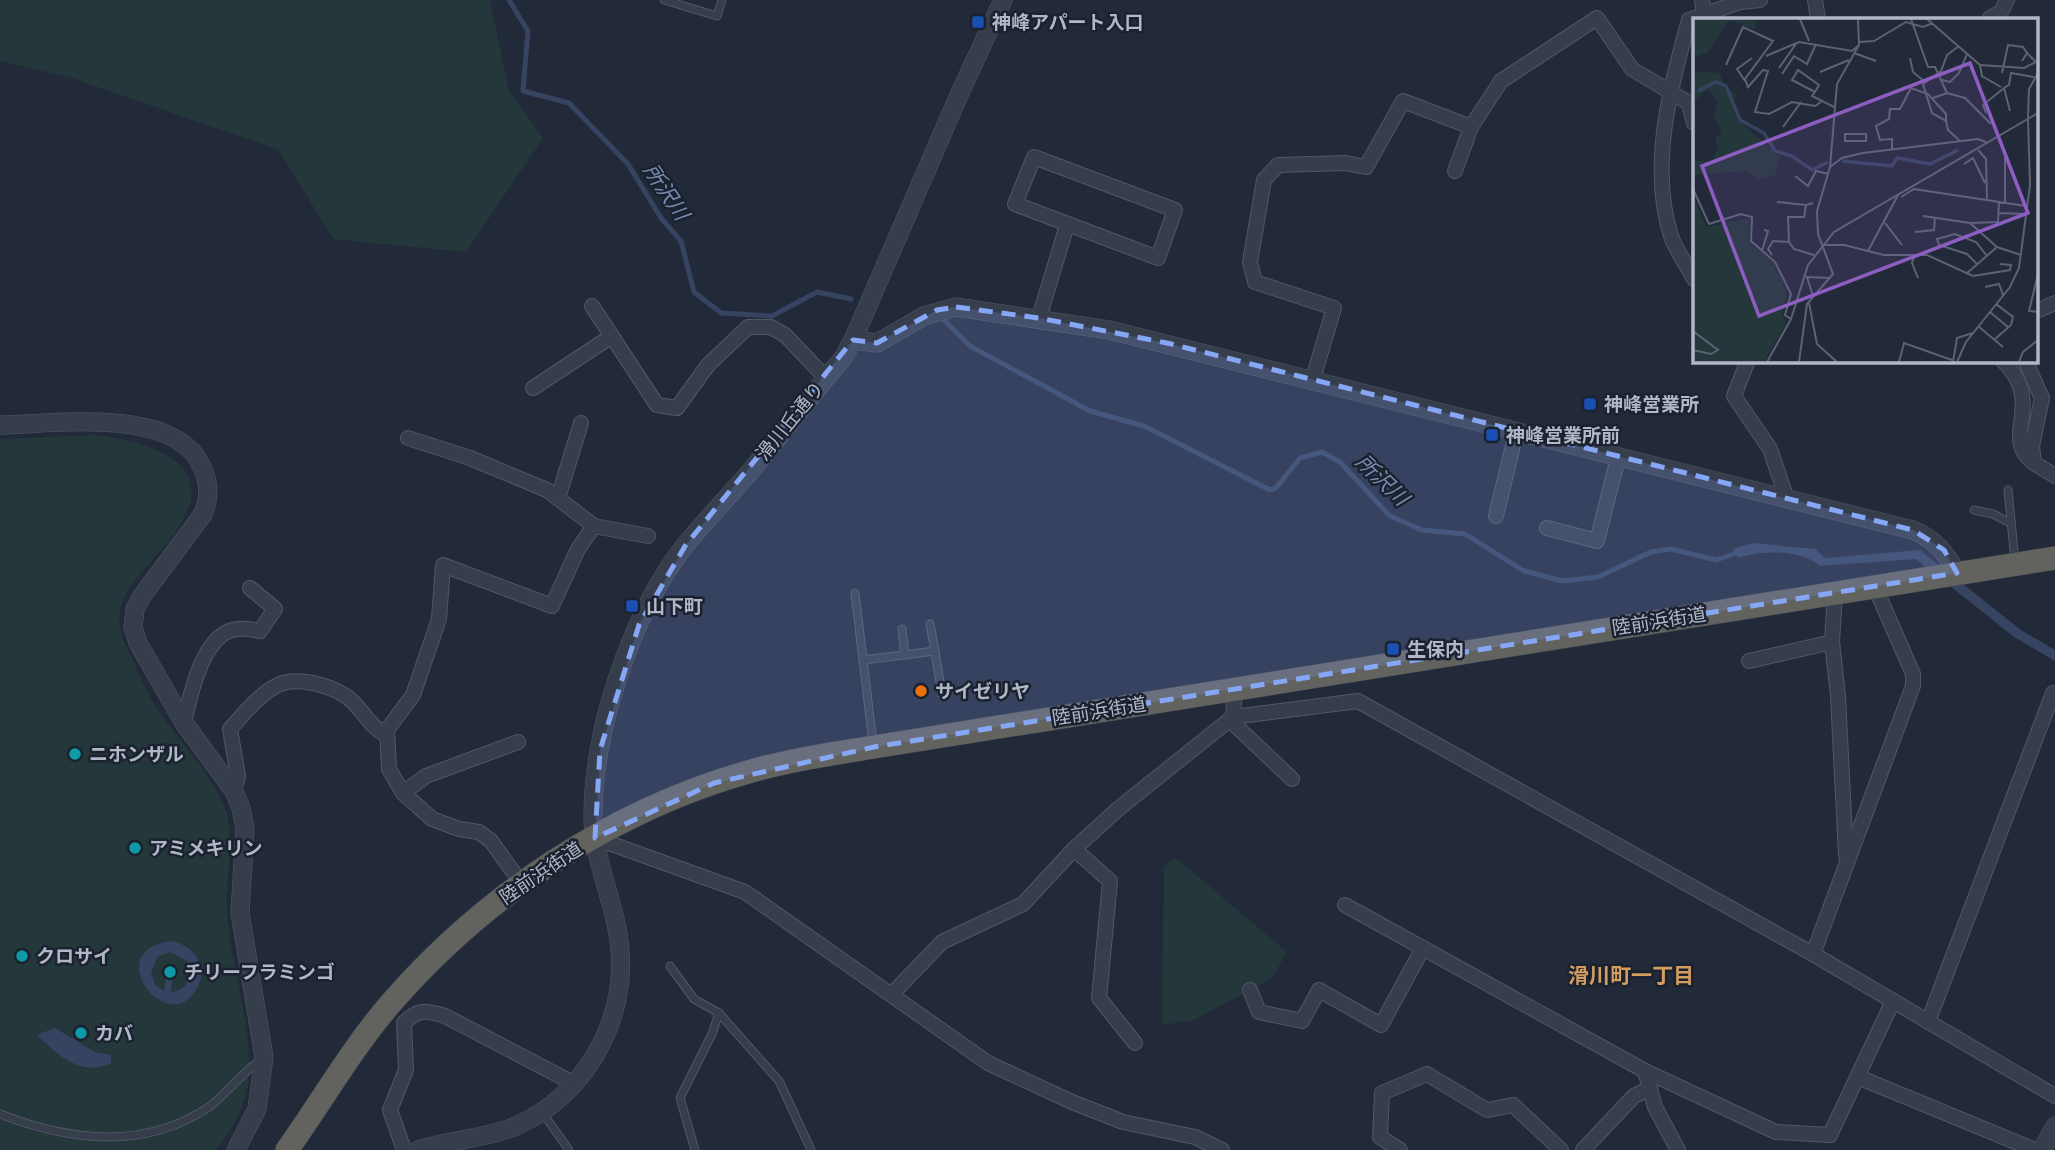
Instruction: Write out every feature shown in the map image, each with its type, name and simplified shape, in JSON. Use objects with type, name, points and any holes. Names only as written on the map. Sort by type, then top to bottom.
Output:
[{"type":"highway","name":"陸前浜街道","points":[[287,1150],[390,1004],[456,937],[561,856],[656,808],[748,772],[874,747],[2055,558]]},
{"type":"street","name":"滑川丘通り","points":[[418,1150],[496,1133],[542,1111],[575,1084],[608,1029],[620,967],[620,950],[595,838],[593,816],[609,707],[624,662],[653,594],[684,546],[826,378],[853,340],[1003,0]]},
{"type":"street","points":[[1693,276],[1671,237],[1661,174],[1670,92],[1689,20],[1703,7],[1760,0]]},
{"type":"street","points":[[1815,0],[1818,18]]},
{"type":"street","points":[[1991,18],[2001,12],[2007,0]]},
{"type":"street","points":[[1455,171],[1471,127],[1501,81],[1597,18],[1632,69],[1689,103],[1693,116]]},
{"type":"street","points":[[1312,382],[1334,307],[1255,282],[1250,262],[1264,180],[1278,165],[1346,163],[1366,167],[1403,101],[1471,127]]},
{"type":"street","points":[[1034,157],[1175,210],[1158,258],[1067,225],[1015,204],[1034,157]]},
{"type":"street","points":[[1039,318],[1067,225]]},
{"type":"street","points":[[2038,310],[2055,303]]},
{"type":"street","points":[[592,306],[656,405],[677,408],[708,365],[748,327],[771,327],[785,335],[826,378]]},
{"type":"street","points":[[853,340],[877,343],[924,316],[956,307],[1039,318],[1167,343],[1312,382],[1931,537],[1944,550],[1957,573]]},
{"type":"street","points":[[533,388],[612,336]]},
{"type":"street","points":[[1747,362],[1734,396],[1770,449],[1787,499]]},
{"type":"street","points":[[2004,362],[2015,373],[2023,388],[2024,409],[2019,444],[2024,456],[2055,476]]},
{"type":"street","points":[[2026,362],[2042,398],[2032,446],[2034,463]]},
{"type":"street","points":[[0,425],[102,422],[134,425],[175,437],[191,447],[206,474],[209,501],[204,514],[142,596],[135,609],[133,627],[138,643],[184,723],[234,791],[241,808],[245,829],[240,914],[264,1057],[257,1109],[236,1150]]},
{"type":"street","points":[[558,498],[581,423]]},
{"type":"street","points":[[1496,516],[1516,433]]},
{"type":"street","points":[[408,438],[470,458],[547,490],[594,526],[648,536]]},
{"type":"street","points":[[1547,528],[1597,541],[1618,458]]},
{"type":"street","points":[[234,791],[238,776],[230,729],[256,701],[280,684],[323,683],[354,702],[369,724],[384,734],[413,695],[439,619],[443,565],[552,606],[578,549],[594,526]]},
{"type":"street","points":[[1813,954],[1913,687],[1913,674],[1875,587]]},
{"type":"street","points":[[184,723],[200,664],[223,634],[237,628],[260,631],[275,609],[250,588]]},
{"type":"street","points":[[1835,593],[1832,642],[1838,696],[1846,862]]},
{"type":"street","points":[[1749,661],[1832,642]]},
{"type":"street","points":[[1235,690],[1233,717],[1236,726],[1292,779]]},
{"type":"street","points":[[1928,1021],[2053,693]]},
{"type":"street","points":[[893,993],[942,942],[1023,904],[1074,849],[1118,809],[1233,717],[1358,701],[1813,954],[2055,1096]]},
{"type":"street","points":[[387,729],[389,769],[402,793],[432,819],[458,829],[479,832],[491,841],[522,884]]},
{"type":"street","points":[[402,793],[426,776],[518,742]]},
{"type":"street","points":[[595,838],[745,892],[1000,1069],[1123,1122],[1192,1144],[1222,1150]]},
{"type":"street","points":[[1074,849],[1110,881],[1099,998],[1136,1042]]},
{"type":"street","points":[[1345,905],[1645,1072],[1776,1132],[1830,1135],[1893,1002]]},
{"type":"street","points":[[1250,990],[1259,1012],[1302,1021],[1319,990],[1381,1025],[1423,948]]},
{"type":"street","points":[[404,1150],[390,1110],[406,1070],[404,1023],[414,1012],[428,1010],[445,1016],[575,1084]]},
{"type":"street","points":[[1645,1072],[1655,1107],[1678,1150]]},
{"type":"street","points":[[1400,1150],[1381,1137],[1382,1093],[1427,1074],[1487,1110],[1513,1105],[1561,1150]]},
{"type":"street","points":[[1858,1077],[2035,1150]]},
{"type":"street","points":[[1583,1150],[1634,1096],[1650,1088]]},
{"type":"street","points":[[2042,1150],[2055,1126]]},
{"type":"lane","points":[[664,0],[717,16],[722,0]]},
{"type":"lane","points":[[2008,490],[2016,565]]},
{"type":"lane","points":[[1974,510],[1993,514],[2010,523]]},
{"type":"lane","points":[[855,593],[874,747]]},
{"type":"lane","points":[[930,624],[942,695]]},
{"type":"lane","points":[[902,629],[905,655]]},
{"type":"lane","points":[[863,660],[935,651]]},
{"type":"lane","points":[[670,966],[694,999],[719,1013],[779,1081],[811,1150]]},
{"type":"lane","points":[[695,1150],[680,1098],[719,1013]]},
{"type":"lane","points":[[0,1114],[69,1137],[101,1142],[129,1140],[161,1132],[195,1116],[264,1057]]},
{"type":"lane","points":[[542,1111],[569,1150]]},
{"type":"highlighted area","points":[[956,307],[1039,318],[1167,343],[1913,530],[1944,550],[1957,573],[874,747],[714,783],[595,838],[600,750],[639,625],[685,546],[853,340],[877,343],[937,310]]},
{"type":"green space","points":[[0,0],[490,0],[509,91],[543,138],[466,252],[333,239],[279,150],[69,77],[0,61]]},
{"type":"green space","points":[[95,435],[152,448],[183,468],[190,483],[191,500],[182,522],[130,588],[121,606],[119,621],[125,644],[150,698],[211,781],[228,818],[230,844],[227,911],[245,1021],[249,1064],[248,1085],[240,1111],[215,1150],[0,1150],[0,439]]},
{"type":"green space","points":[[1175,857],[1287,952],[1272,978],[1194,1020],[1162,1025],[1164,867]]},
{"type":"water","points":[[1753,543],[1815,549],[1825,558],[1920,550],[2021,630],[2055,650],[2055,661],[2014,637],[1916,559],[1820,566],[1812,560],[1792,554],[1758,553],[1738,558],[1733,549]]},
{"type":"water","points":[[172,941],[185,946],[196,956],[201,976],[199,984],[187,1000],[173,1004],[159,1000],[147,989],[140,975],[140,960],[150,948]],"holes":[[[170,952],[187,961],[190,972],[185,986],[171,992],[172,981],[179,974],[176,966],[169,964],[163,969],[166,980],[164,991],[156,986],[151,974],[157,957]]]},
{"type":"water","points":[[55,1028],[95,1052],[111,1055],[111,1063],[90,1068],[70,1062],[37,1035]]},
{"type":"waterway","name":"所沢川","points":[[509,0],[528,31],[523,91],[569,103],[628,164],[661,218],[681,241],[694,292],[721,313],[772,316],[817,292],[851,299]]},
{"type":"waterway","name":"所沢川","points":[[944,320],[970,346],[1090,411],[1144,426],[1270,490],[1276,488],[1300,458],[1322,452],[1340,462],[1390,516],[1422,530],[1465,534],[1524,571],[1562,581],[1598,577],[1651,552],[1671,549],[1716,560],[1740,552]]},
{"type":"place","name":"神峰アパート入口","points":[[978,22]]},
{"type":"place","name":"神峰営業所","points":[[1590,404]]},
{"type":"place","name":"神峰営業所前","points":[[1492,435]]},
{"type":"place","name":"山下町","points":[[632,606]]},
{"type":"place","name":"生保内","points":[[1393,649]]},
{"type":"place","name":"サイゼリヤ","points":[[921,691]]},
{"type":"place","name":"ニホンザル","points":[[75,754]]},
{"type":"place","name":"アミメキリン","points":[[135,848]]},
{"type":"place","name":"クロサイ","points":[[22,956]]},
{"type":"place","name":"チリーフラミンゴ","points":[[170,972]]},
{"type":"place","name":"カバ","points":[[81,1033]]},
{"type":"district","name":"滑川町一丁目","points":[[1631,976]]}]
